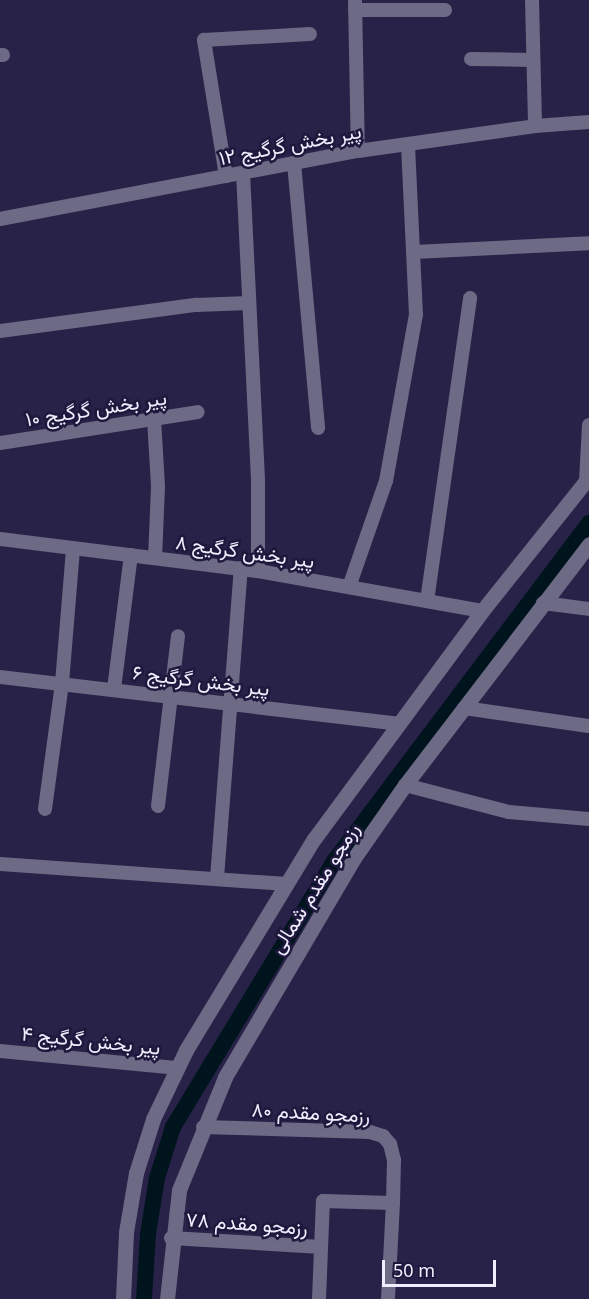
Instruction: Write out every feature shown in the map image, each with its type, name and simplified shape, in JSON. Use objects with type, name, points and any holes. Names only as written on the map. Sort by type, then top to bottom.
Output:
[{"type":"street","points":[[532,0],[535,126]]},
{"type":"street","points":[[358,151],[355,5],[445,10]]},
{"type":"street","points":[[226,176],[204,40],[310,34]]},
{"type":"street","points":[[471,59],[532,60]]},
{"type":"street","name":"پیر بخش گرگیج ۱۲","points":[[0,219],[358,151],[535,126],[589,122]]},
{"type":"street","points":[[349,587],[386,481],[416,315],[408,144]]},
{"type":"street","points":[[294,163],[318,428]]},
{"type":"street","points":[[243,173],[258,480],[258,571]]},
{"type":"street","points":[[414,252],[589,243]]},
{"type":"street","points":[[428,601],[470,298]]},
{"type":"street","points":[[0,331],[196,305],[249,303]]},
{"type":"street","name":"پیر بخش گرگیج ۱۰","points":[[0,443],[198,412]]},
{"type":"street","points":[[154,419],[158,488],[155,558]]},
{"type":"street","points":[[123,1299],[126,1232],[136,1173],[153,1119],[177,1068],[314,838],[482,611],[587,479],[589,425]]},
{"type":"street","name":"پیر بخش گرگیج ۸","points":[[0,539],[241,568],[482,611]]},
{"type":"street","name":"رزمجو مقدم شمالی","points":[[167,1299],[171,1238],[179,1190],[225,1077],[354,858],[405,785],[589,544]]},
{"type":"street","points":[[45,809],[62,683],[73,548]]},
{"type":"street","points":[[114,689],[131,555]]},
{"type":"street","points":[[218,878],[229,702],[241,568]]},
{"type":"street","points":[[543,603],[589,609]]},
{"type":"street","points":[[158,806],[173,696],[178,636]]},
{"type":"street","name":"پیر بخش گرگیج ۶","points":[[0,677],[229,702],[398,724]]},
{"type":"street","points":[[464,708],[589,726]]},
{"type":"street","points":[[405,785],[509,812],[589,819]]},
{"type":"street","points":[[0,864],[286,884]]},
{"type":"street","name":"پیر بخش گرگیج ۴","points":[[0,1051],[177,1068]]},
{"type":"street","name":"رزمجو مقدم ۸۰","points":[[203,1127],[370,1132],[383,1136],[390,1144],[394,1160],[393,1203]]},
{"type":"street","points":[[319,1299],[323,1201],[393,1203],[388,1299]]},
{"type":"street","name":"رزمجو مقدم ۷۸","points":[[171,1238],[321,1247]]},
{"type":"waterway","points":[[144,1299],[148,1234],[157,1178],[173,1127],[335,860],[589,523]]}]
